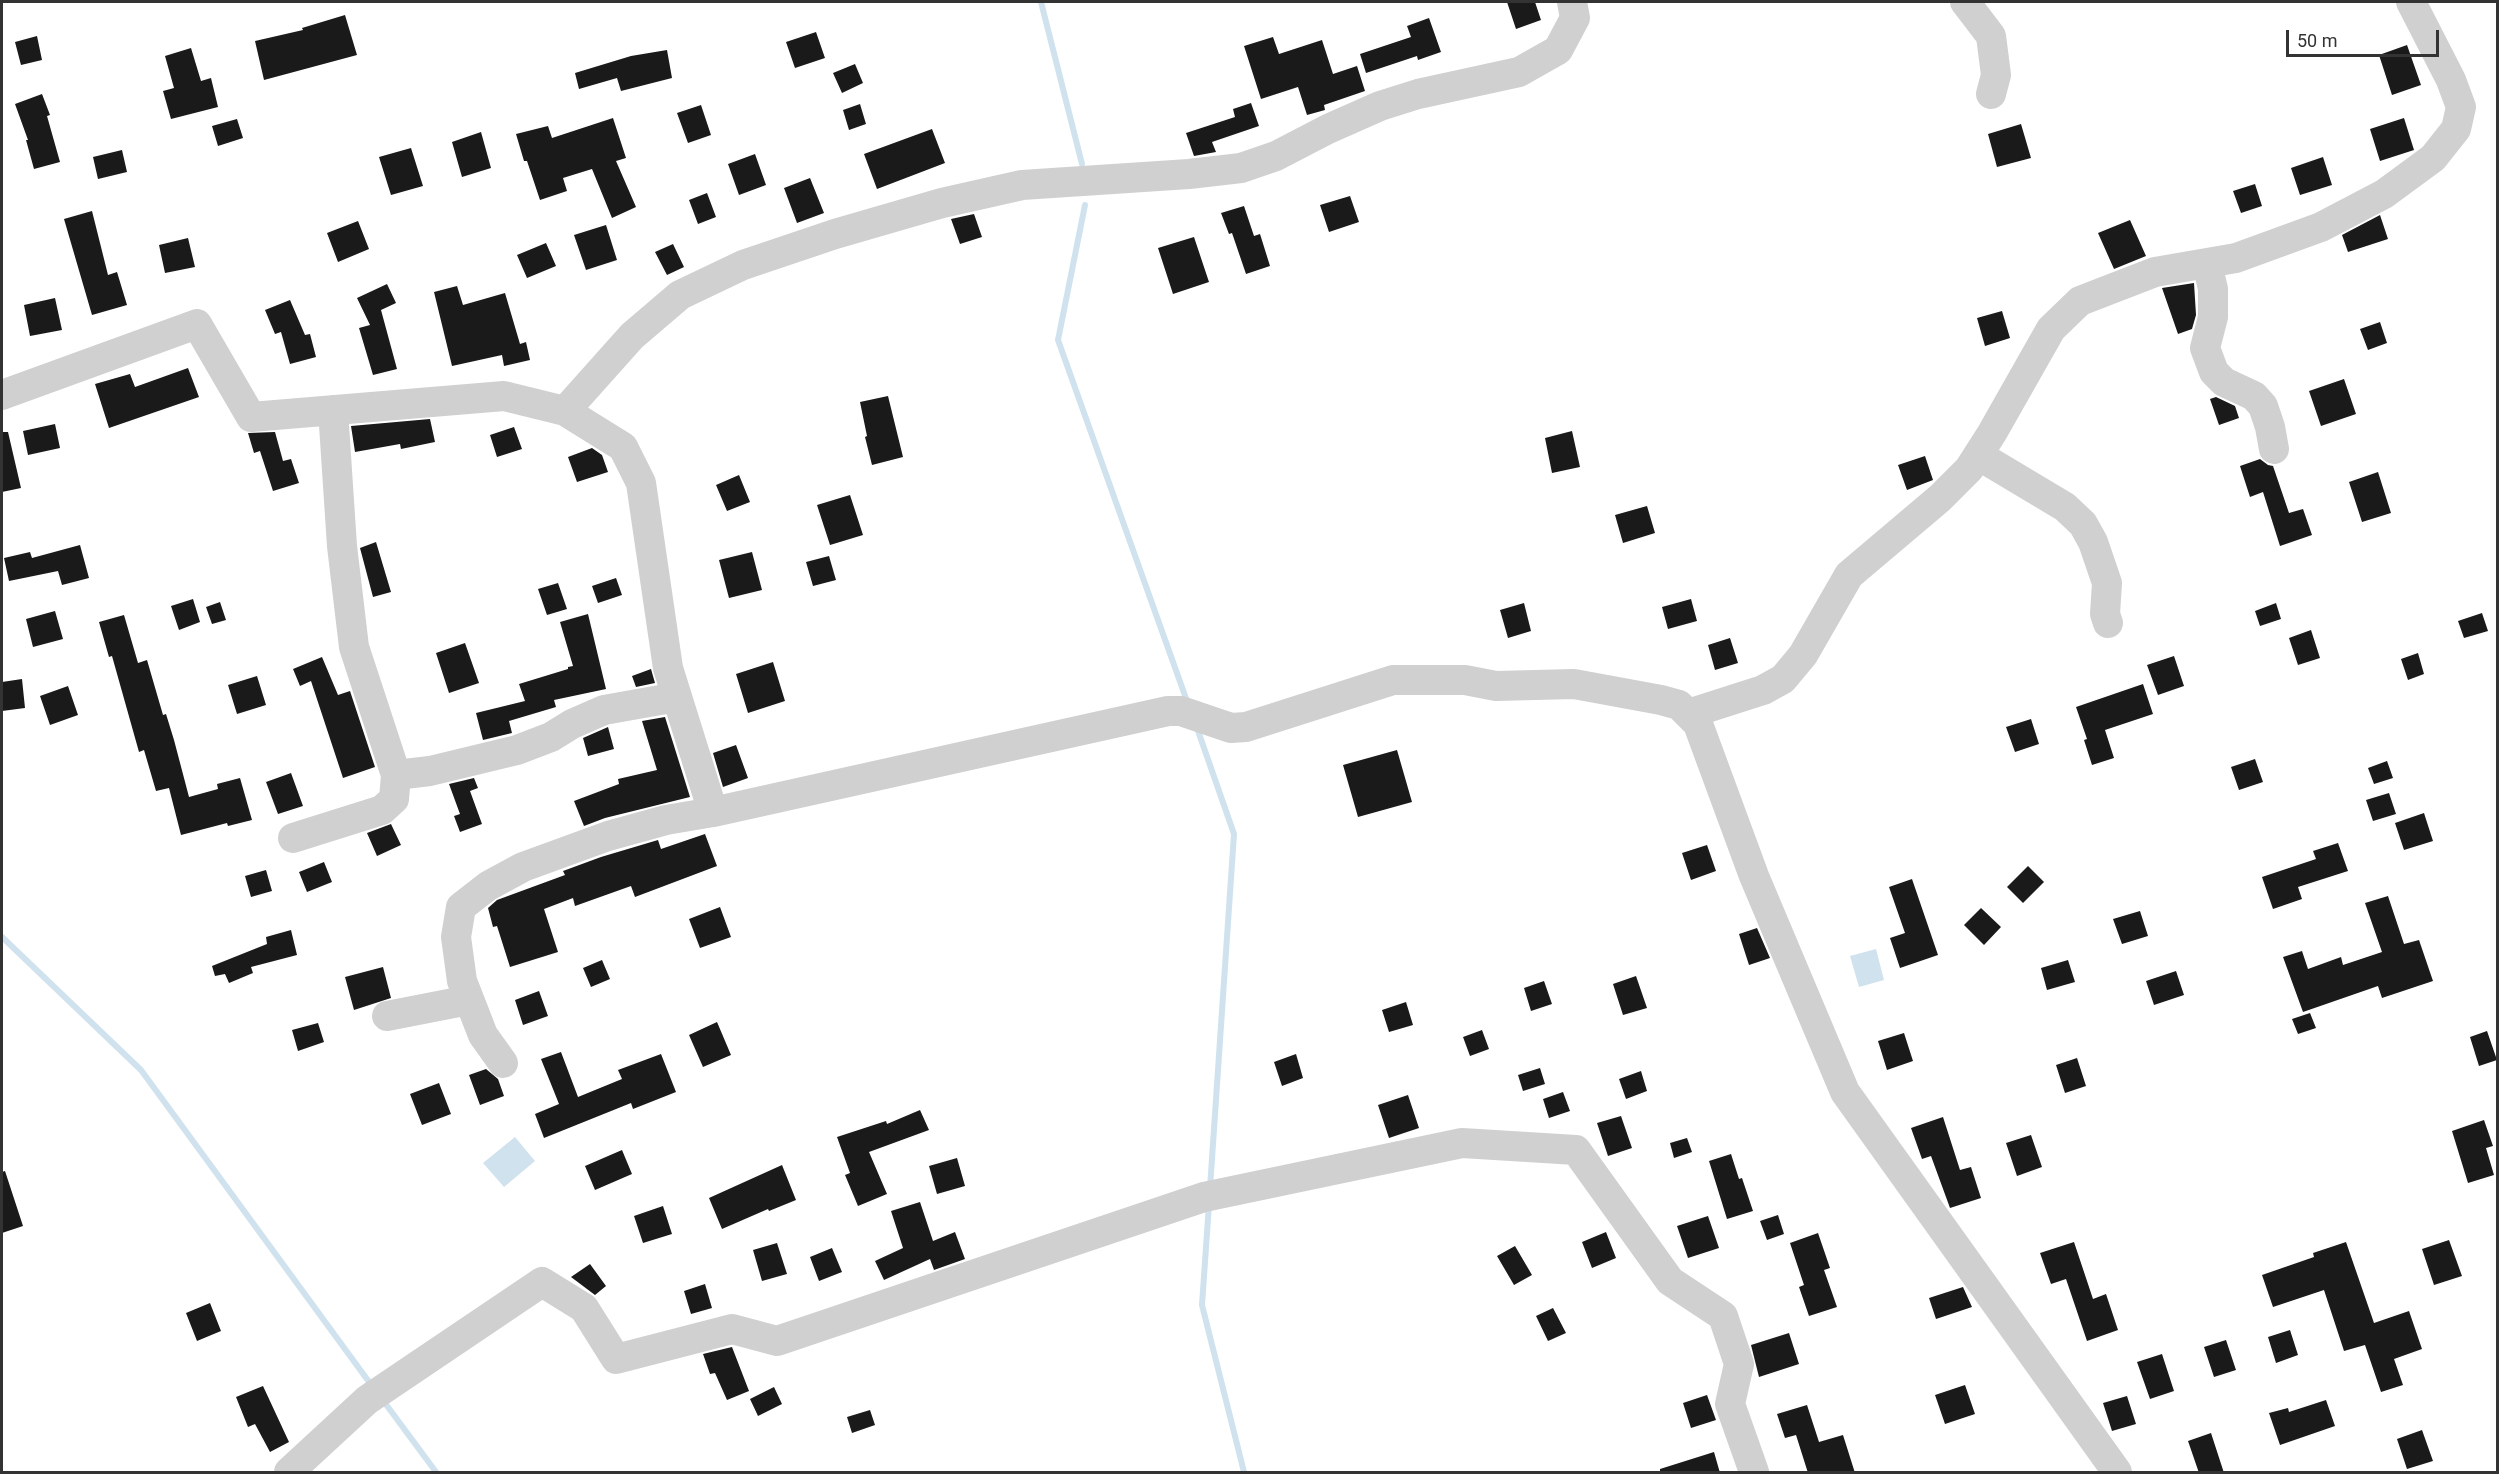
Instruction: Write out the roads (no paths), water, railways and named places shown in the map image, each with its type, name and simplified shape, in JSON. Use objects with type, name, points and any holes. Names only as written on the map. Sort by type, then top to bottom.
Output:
[{"type":"street","points":[[565,411],[632,336],[680,294],[743,265],[835,234],[942,203],[1022,185],[1189,174],[1241,168],[1276,156],[1328,129],[1380,106],[1418,94],[1519,72],[1558,50],[1575,18],[1572,2]]},
{"type":"street","points":[[1965,2],[1991,36],[1996,75],[1991,94]]},
{"type":"street","points":[[1688,714],[1763,690],[1783,679],[1803,655],[1849,575],[1940,498],[1969,469],[2051,329],[2080,301],[2155,272],[2236,258],[2321,227],[2384,194],[2433,158],[2456,129],[2461,107],[2451,80],[2410,2]]},
{"type":"street","points":[[2207,263],[2213,289],[2213,316],[2206,340],[2208,357],[2214,372],[2224,382],[2254,396],[2263,406],[2274,449]]},
{"type":"street","points":[[2,395],[197,324],[251,417],[504,396],[565,411],[623,447],[641,483],[668,668],[713,812]]},
{"type":"street","points":[[293,838],[382,810],[394,799],[396,775],[354,646],[342,546],[333,410]]},
{"type":"street","points":[[1978,455],[2065,507],[2083,524],[2107,583],[2105,614],[2108,623]]},
{"type":"street","points":[[503,1063],[483,1035],[462,981],[456,937],[460,907],[488,886],[533,863],[608,836],[666,820],[713,812],[1168,711],[1181,711],[1231,728],[1246,727],[1393,680],[1465,680],[1496,686],[1574,684],[1661,700],[1679,705],[1698,724],[1754,876],[1845,1092],[2117,1473]]},
{"type":"street","points":[[396,775],[430,771],[517,750],[550,737],[604,710],[677,697]]},
{"type":"street","points":[[387,1016],[470,1000]]},
{"type":"street","points":[[289,1473],[375,1394],[410,1373],[542,1282],[584,1308],[615,1359],[732,1329],[777,1341],[1212,1195],[1462,1143],[1576,1150],[1670,1281],[1723,1317],[1739,1364],[1731,1404],[1754,1473]]},
{"type":"water","points":[[1876,949],[1884,980],[1859,987],[1850,956]]},
{"type":"water","points":[[515,1137],[535,1161],[504,1187],[483,1163]]},
{"type":"waterway","points":[[1041,2],[1082,164]]},
{"type":"waterway","points":[[1085,205],[1058,340],[1188,704]]},
{"type":"waterway","points":[[1196,725],[1234,834],[1210,1188]]},
{"type":"waterway","points":[[2,937],[141,1070],[372,1386]]},
{"type":"waterway","points":[[1209,1204],[1202,1305],[1244,1472]]},
{"type":"waterway","points":[[382,1399],[436,1472]]}]
